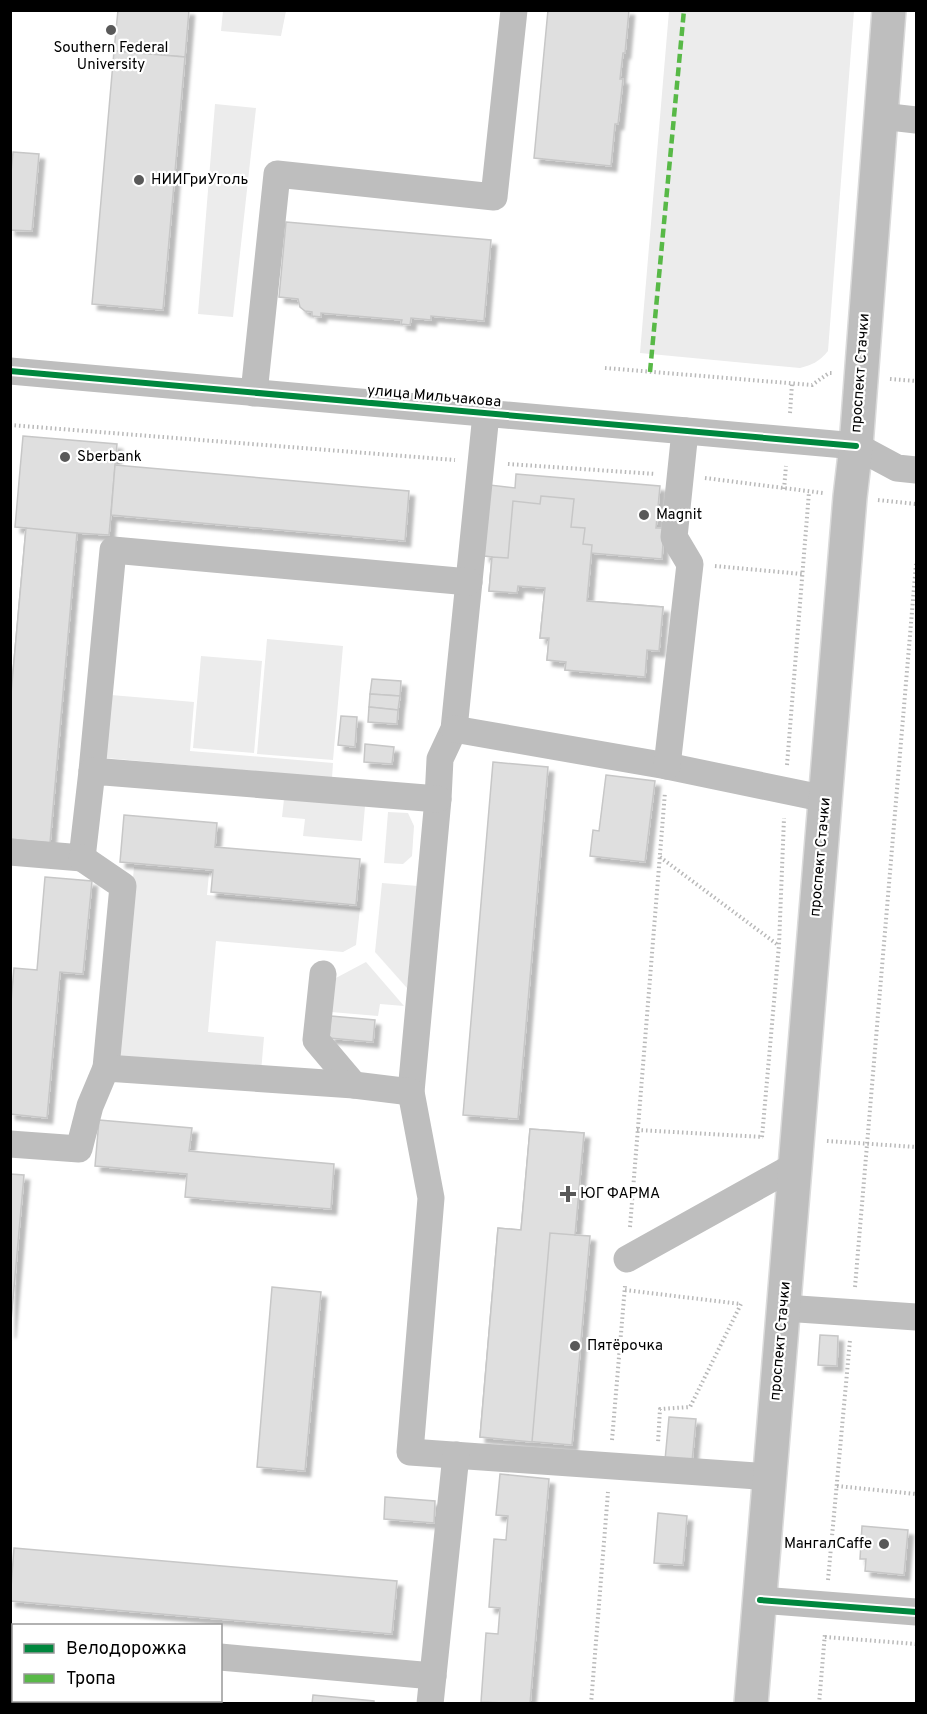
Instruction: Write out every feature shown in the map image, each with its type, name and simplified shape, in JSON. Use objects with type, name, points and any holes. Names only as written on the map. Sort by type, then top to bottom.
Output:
[{"type":"main road","name":"проспект Стачки","points":[[751,1704],[856,446],[889,10]]},
{"type":"street","points":[[254,393],[277,174],[494,197],[513,10]]},
{"type":"street","points":[[881,116],[916,120]]},
{"type":"street","name":"улица Мильчакова","points":[[10,370],[856,446]]},
{"type":"street","points":[[486,414],[454,729],[440,759],[411,1092],[431,1198],[410,1452],[770,1477]]},
{"type":"street","points":[[667,766],[690,564],[674,537],[685,431]]},
{"type":"street","points":[[856,446],[897,468],[916,470]]},
{"type":"street","points":[[82,858],[113,550],[469,582]]},
{"type":"street","points":[[454,729],[667,766],[826,798]]},
{"type":"street","points":[[92,771],[438,799]]},
{"type":"street","points":[[10,852],[82,858],[123,886],[105,1068],[90,1106],[79,1149],[10,1144]]},
{"type":"street","points":[[322,974],[316,1040],[354,1085]]},
{"type":"street","points":[[105,1068],[354,1085],[411,1092]]},
{"type":"street","points":[[627,1259],[797,1152]]},
{"type":"street","points":[[784,1308],[916,1317]]},
{"type":"street","points":[[430,1704],[456,1455]]},
{"type":"street","points":[[760,1600],[916,1612]]},
{"type":"street","points":[[222,1657],[433,1676]]},
{"type":"path","points":[[604,368],[812,385]]},
{"type":"path","points":[[690,564],[802,574]]},
{"type":"path","points":[[819,1704],[916,564]]},
{"type":"path","points":[[660,857],[779,945]]},
{"type":"path","points":[[637,1130],[797,1152],[867,1144],[916,1147]]},
{"type":"path","points":[[625,1290],[741,1304],[690,1407],[660,1409],[655,1469]]},
{"type":"path","points":[[837,1486],[916,1494]]},
{"type":"path","points":[[825,1637],[916,1644]]},
{"type":"shaded area","points":[[223,11],[286,11],[281,36],[221,31]]},
{"type":"shaded area","points":[[669,11],[854,11],[828,351],[819,360],[808,365],[800,368],[640,353]]},
{"type":"shaded area","points":[[215,104],[256,108],[233,317],[198,314]]},
{"type":"shaded area","points":[[267,639],[343,646],[333,760],[257,754]]},
{"type":"shaded area","points":[[201,656],[262,661],[254,753],[193,748]]},
{"type":"shaded area","points":[[111,695],[194,702],[190,751],[333,763],[332,778],[106,758]]},
{"type":"shaded area","points":[[284,799],[365,806],[362,841],[303,836],[305,819],[282,817]]},
{"type":"shaded area","points":[[388,812],[408,813],[414,826],[412,856],[403,864],[384,863]]},
{"type":"shaded area","points":[[134,867],[209,873],[207,895],[360,908],[356,945],[343,952],[216,941],[208,1032],[264,1037],[261,1072],[117,1059]]},
{"type":"shaded area","points":[[382,883],[418,886],[407,988],[375,952]]},
{"type":"shaded area","points":[[366,962],[404,1006],[380,1004],[378,1016],[331,1012],[334,979]]},
{"type":"building","points":[[118,10],[189,10],[185,57],[114,51]]},
{"type":"building","points":[[548,10],[629,10],[620,79],[623,79],[618,124],[615,124],[611,166],[534,158]]},
{"type":"building","name":"НИИГриУголь","points":[[114,51],[185,57],[163,310],[92,304]]},
{"type":"building","points":[[13,152],[39,154],[32,231],[10,230],[10,183]]},
{"type":"building","points":[[286,222],[491,240],[484,321],[431,316],[431,320],[411,318],[410,325],[401,324],[402,320],[321,313],[321,317],[312,316],[312,312],[300,307],[298,299],[279,297]]},
{"type":"building","points":[[23,436],[117,444],[109,535],[77,533],[50,843],[10,839],[10,705],[26,528],[15,527]]},
{"type":"building","points":[[115,465],[409,491],[405,541],[111,515]]},
{"type":"building","points":[[516,474],[660,486],[656,528],[664,528],[662,559],[591,553],[587,601],[663,607],[659,651],[647,650],[645,677],[565,670],[566,662],[547,660],[549,638],[540,638],[545,588],[518,586],[517,593],[489,591],[492,557],[484,556],[490,485],[515,488]]},
{"type":"building","points":[[541,496],[574,499],[571,527],[585,528],[583,544],[592,545],[587,601],[663,607],[659,651],[647,650],[645,677],[565,670],[566,662],[547,660],[549,638],[540,638],[545,588],[518,586],[517,593],[489,591],[492,557],[508,558],[513,501],[540,504]]},
{"type":"building","points":[[26,528],[77,533],[50,843],[10,839],[10,705]]},
{"type":"building","points":[[372,679],[401,681],[400,696],[370,694]]},
{"type":"building","points":[[370,694],[400,696],[398,710],[369,707]]},
{"type":"building","points":[[369,707],[398,710],[397,724],[368,722]]},
{"type":"building","points":[[341,716],[357,717],[355,747],[338,745]]},
{"type":"building","points":[[365,744],[394,747],[392,764],[364,762]]},
{"type":"building","points":[[493,762],[548,767],[518,1119],[463,1115]]},
{"type":"building","points":[[606,775],[655,781],[645,862],[590,856],[593,830],[599,831]]},
{"type":"building","points":[[124,815],[217,823],[215,847],[360,859],[356,905],[211,892],[213,870],[120,862]]},
{"type":"building","points":[[45,877],[92,881],[83,974],[60,972],[47,1118],[10,1114],[10,1013],[14,968],[37,970]]},
{"type":"building","points":[[331,1016],[375,1020],[373,1042],[329,1038]]},
{"type":"building","points":[[99,1120],[192,1128],[189,1151],[334,1164],[331,1209],[185,1197],[187,1174],[95,1166]]},
{"type":"building","points":[[530,1129],[584,1133],[575,1235],[590,1236],[572,1445],[480,1437],[498,1228],[521,1230]]},
{"type":"building","points":[[530,1129],[584,1133],[575,1235],[550,1233],[532,1442],[480,1437],[498,1228],[521,1230]]},
{"type":"building","points":[[10,1174],[24,1175],[10,1333]]},
{"type":"building","points":[[272,1287],[321,1292],[305,1471],[257,1467]]},
{"type":"building","points":[[820,1335],[838,1336],[837,1366],[818,1365]]},
{"type":"building","points":[[669,1417],[696,1419],[692,1462],[665,1460]]},
{"type":"building","points":[[500,1474],[549,1479],[530,1704],[481,1702],[486,1633],[498,1634],[500,1608],[489,1607],[494,1539],[506,1540],[508,1516],[496,1515]]},
{"type":"building","points":[[385,1497],[435,1501],[434,1523],[384,1519]]},
{"type":"building","points":[[658,1513],[687,1516],[683,1565],[654,1563]]},
{"type":"building","name":"МангалCaffe","points":[[862,1526],[908,1530],[904,1575],[865,1571],[866,1559],[860,1559]]},
{"type":"building","points":[[14,1548],[397,1581],[392,1634],[10,1601]]},
{"type":"building","points":[[313,1695],[374,1701],[374,1704],[312,1704]]},
{"type":"marked path","points":[[650,372],[684,10]]},
{"type":"cycle path","points":[[10,371],[856,446]]},
{"type":"cycle path","points":[[760,1600],[916,1612]]},
{"type":"place","name":"Southern Federal University","points":[[111,30]]},
{"type":"place","name":"НИИГриУголь","points":[[139,180]]},
{"type":"place","name":"Sberbank","points":[[65,457]]},
{"type":"place","name":"Magnit","points":[[644,515]]},
{"type":"place","name":"ЮГ ФАРМА","points":[[568,1194]]},
{"type":"place","name":"Пятёрочка","points":[[575,1346]]},
{"type":"place","name":"МангалCaffe","points":[[884,1544]]}]
